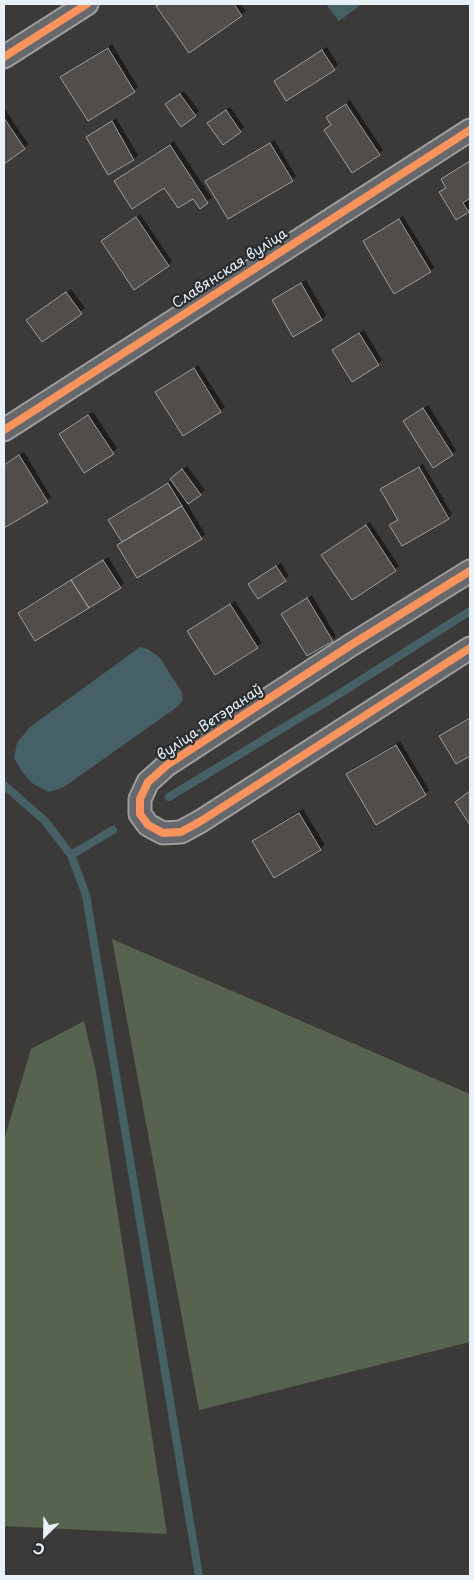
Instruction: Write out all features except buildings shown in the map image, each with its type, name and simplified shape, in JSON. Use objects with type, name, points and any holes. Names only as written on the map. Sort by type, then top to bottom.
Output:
[{"type":"street","points":[[4,57],[86,4]]},
{"type":"street","name":"Славянская вуліца","points":[[4,430],[470,130]]},
{"type":"street","name":"вуліца Ветэранаў","points":[[470,571],[351,645],[167,765],[148,782],[140,799],[140,814],[148,825],[163,834],[181,832],[470,648]]},
{"type":"green space","points":[[112,939],[470,1094],[470,1342],[199,1410]]},
{"type":"green space","points":[[84,1021],[96,1072],[167,1534],[4,1526],[4,1140],[31,1049]]},
{"type":"water","points":[[326,4],[362,4],[339,21]]},
{"type":"water","points":[[140,647],[148,649],[160,658],[181,691],[183,700],[177,707],[64,787],[49,792],[32,783],[14,758],[17,743],[30,727]]},
{"type":"waterway","points":[[169,797],[339,694],[470,611]]},
{"type":"waterway","points":[[4,785],[45,821],[71,855],[86,895],[199,1576]]},
{"type":"waterway","points":[[71,855],[113,830]]},
{"type":"cycle path","points":[[4,57],[87,4]]},
{"type":"cycle path","points":[[4,430],[470,130]]},
{"type":"cycle path","points":[[470,571],[351,645],[167,765],[148,782],[140,799],[140,814],[148,825],[163,833],[181,832],[470,648]]}]
